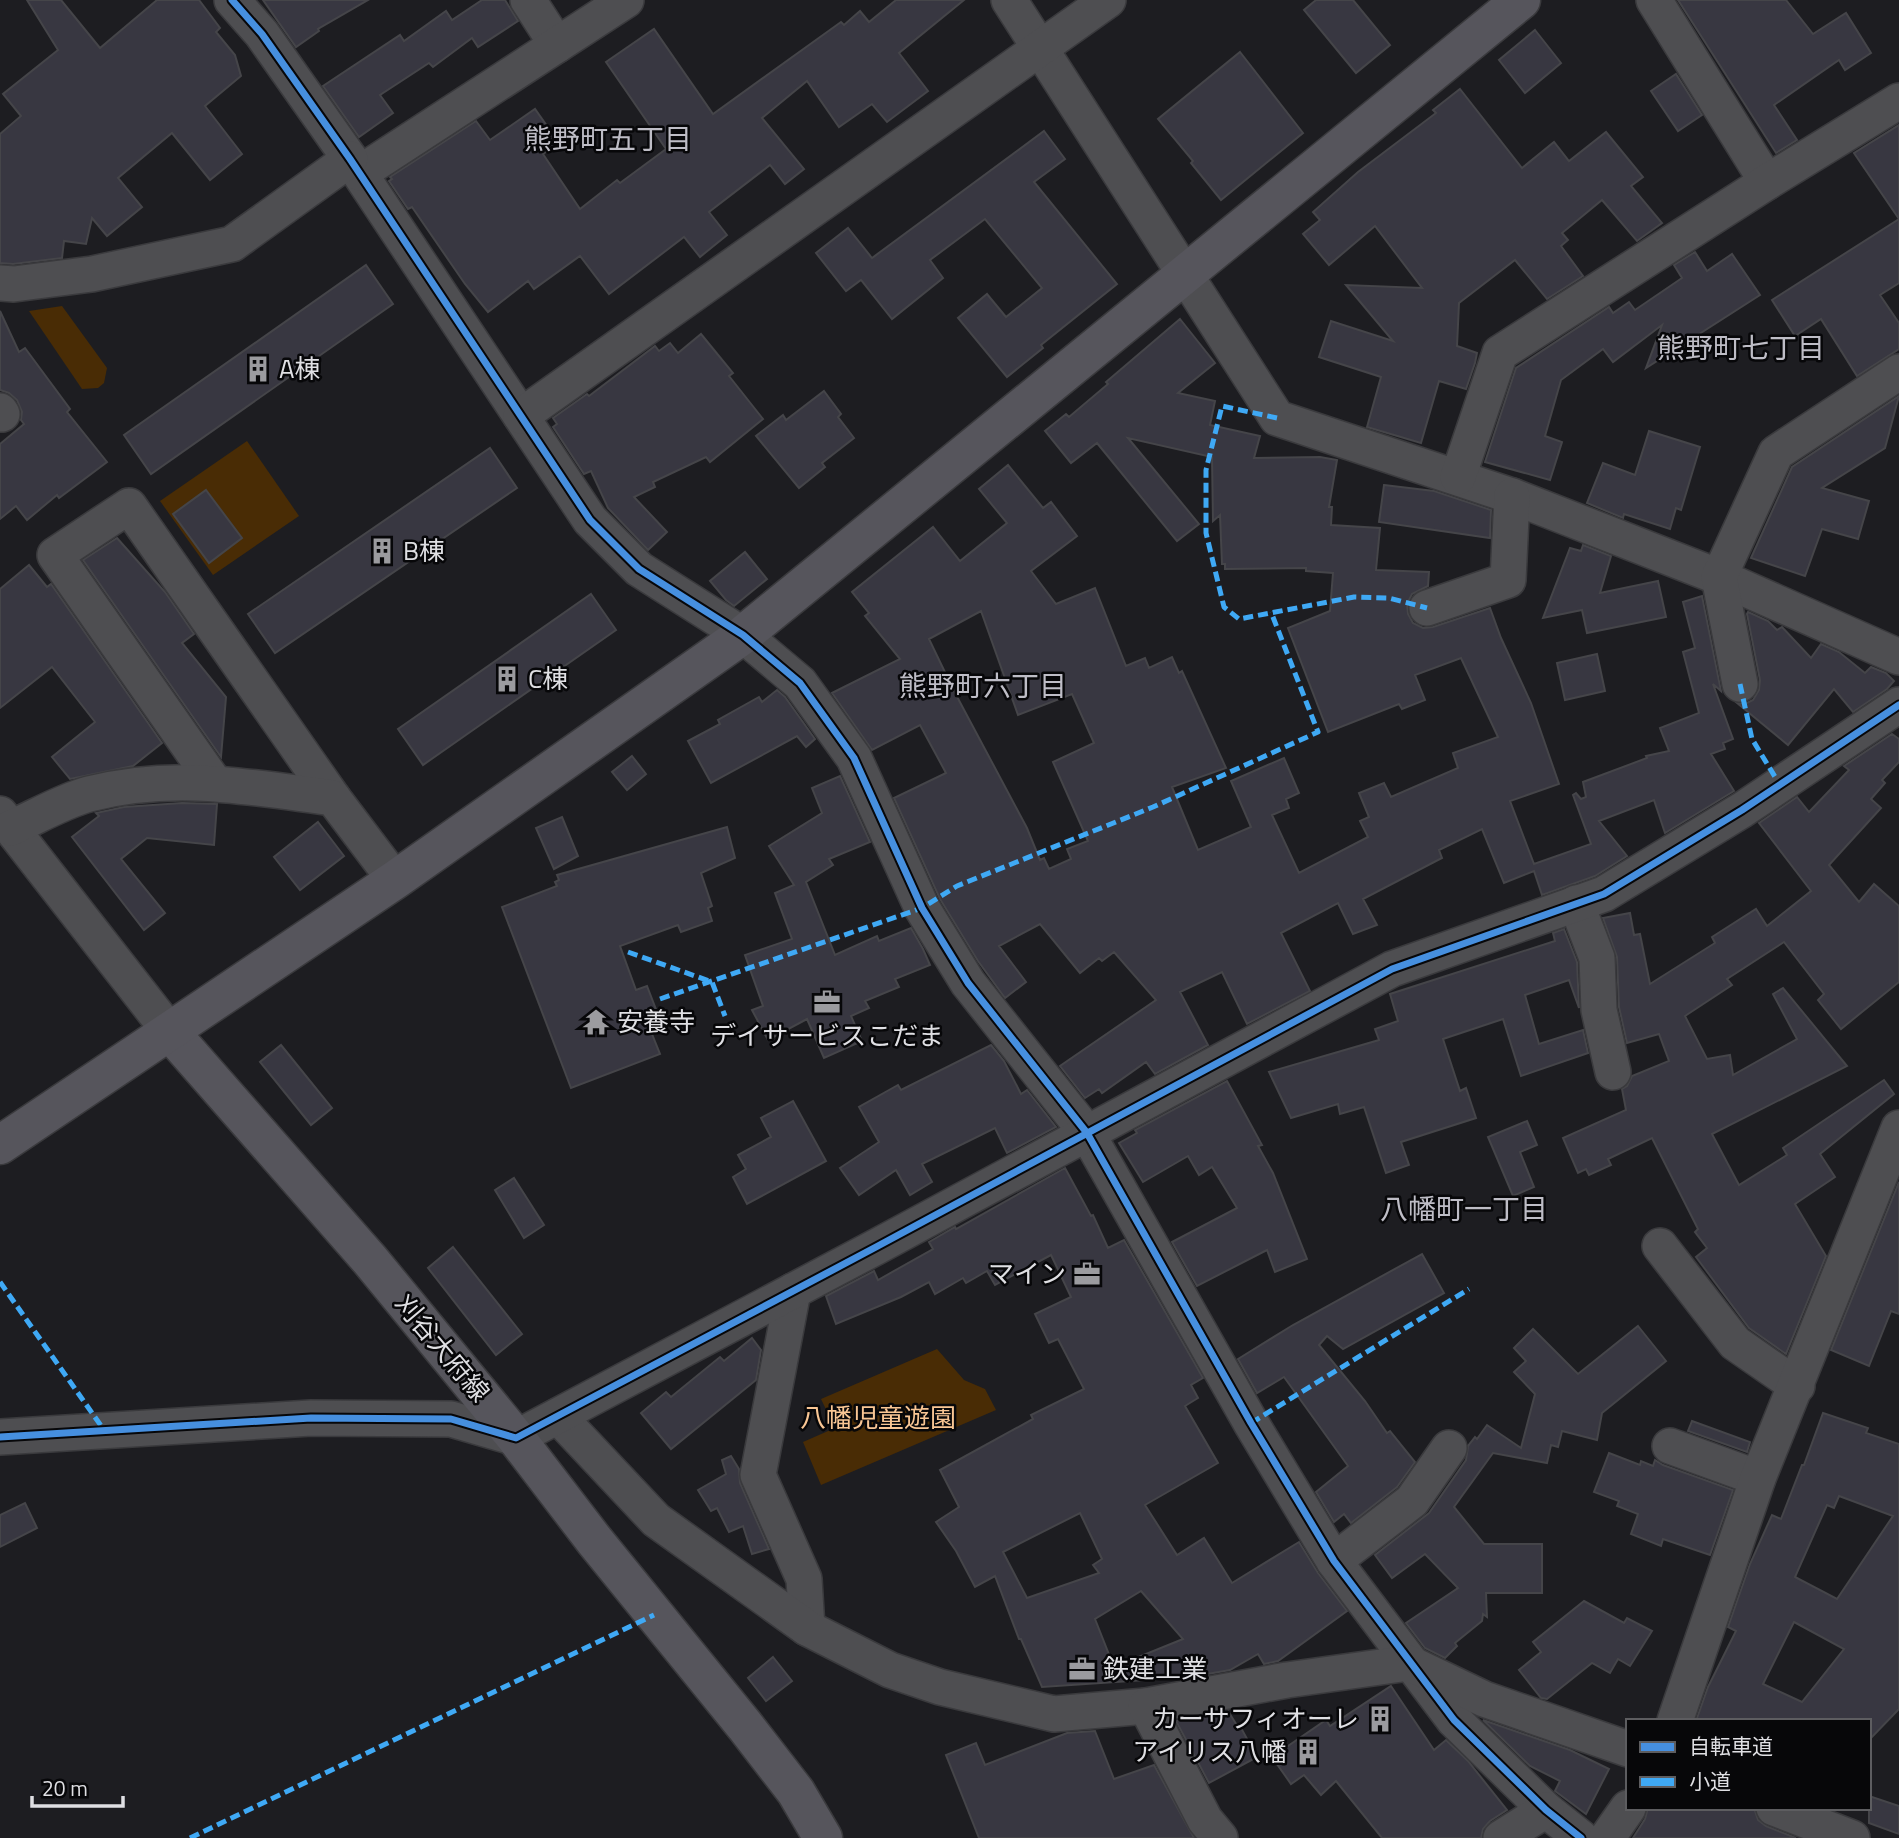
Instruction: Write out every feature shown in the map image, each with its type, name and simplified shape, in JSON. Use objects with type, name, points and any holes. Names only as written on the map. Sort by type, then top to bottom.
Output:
[{"type":"street","points":[[232,0],[262,34],[355,166],[590,520],[639,569],[743,635],[800,683],[854,758],[922,908],[968,983],[1087,1133],[1251,1423],[1334,1561],[1454,1720],[1546,1810],[1581,1838]]},
{"type":"street","points":[[528,0],[557,45]]},
{"type":"street","points":[[0,283],[14,285],[92,274],[232,244],[626,0]]},
{"type":"street","points":[[1009,0],[1277,418],[1512,496],[1719,577],[1899,657]]},
{"type":"street","points":[[521,416],[1108,0]]},
{"type":"street","points":[[0,1145],[395,880],[743,635],[1521,0]]},
{"type":"street","points":[[1654,0],[1767,182]]},
{"type":"street","points":[[1458,477],[1500,354],[1767,182],[1899,101]]},
{"type":"street","points":[[1740,684],[1719,577],[1776,453],[1899,372]]},
{"type":"street","points":[[1427,608],[1508,580],[1512,496]]},
{"type":"street","points":[[214,782],[55,555],[129,506],[333,798],[395,880]]},
{"type":"street","points":[[0,1437],[323,1418],[451,1419],[516,1438],[1392,969],[1604,894],[1742,810],[1899,705]]},
{"type":"street","points":[[170,1032],[6,821],[87,795],[148,782],[214,782],[333,798]]},
{"type":"street","points":[[1576,904],[1597,958],[1599,1010],[1613,1072]]},
{"type":"street","name":"刈谷大府線","points":[[170,1032],[370,1260],[516,1438],[594,1540],[746,1726],[796,1792],[823,1838]]},
{"type":"street","points":[[1676,1719],[1758,1478],[1899,1128]]},
{"type":"street","points":[[1660,1246],[1735,1343],[1797,1386]]},
{"type":"street","points":[[793,1292],[758,1475],[804,1579],[807,1628]]},
{"type":"street","points":[[558,1416],[656,1520],[807,1628],[890,1670],[940,1687],[1054,1714],[1146,1706],[1287,1680],[1409,1663],[1484,1699],[1626,1748]]},
{"type":"street","points":[[1670,1446],[1758,1478]]},
{"type":"street","points":[[1334,1561],[1412,1502],[1449,1448]]},
{"type":"street","points":[[1146,1706],[1205,1820],[1220,1838]]},
{"type":"street","points":[[1501,1838],[1546,1810]]},
{"type":"street","points":[[1607,1838],[1627,1810]]},
{"type":"street","points":[[1779,1810],[1852,1838]]},
{"type":"green space","points":[[62,306],[107,368],[104,383],[98,388],[82,389],[29,311]]},
{"type":"green space","points":[[247,441],[299,516],[213,575],[160,501]]},
{"type":"green space","name":"八幡児童遊園","points":[[937,1349],[964,1380],[985,1389],[996,1410],[821,1485],[803,1442],[835,1428],[821,1399]]},
{"type":"building","points":[[27,0],[61,0],[100,48],[157,0],[199,0],[220,28],[216,32],[235,55],[241,76],[205,106],[242,154],[210,180],[172,133],[118,178],[142,207],[107,236],[92,218],[86,244],[64,241],[62,258],[0,263],[0,134],[21,116],[3,94],[58,50]]},
{"type":"building","points":[[263,0],[368,0],[318,29],[319,31],[296,47]]},
{"type":"building","points":[[482,0],[505,0],[518,21],[478,47],[472,38],[433,67],[429,63],[380,95],[393,113],[359,137],[323,86],[400,35],[404,41],[446,11],[452,20]]},
{"type":"building","points":[[896,0],[964,0],[899,53],[928,91],[887,122],[872,104],[839,127],[807,81],[762,118],[804,169],[785,184],[770,165],[709,212],[727,235],[700,257],[684,237],[609,294],[580,256],[534,289],[528,281],[488,312],[465,284],[412,207],[408,209],[389,181],[392,179],[390,177],[476,121],[490,140],[535,109],[559,143],[543,154],[580,209],[617,180],[620,183],[666,149],[606,62],[654,29],[713,114],[841,22],[844,25],[860,11],[869,22]]},
{"type":"building","points":[[1316,0],[1353,0],[1390,45],[1356,73],[1304,10]]},
{"type":"building","points":[[1678,0],[1786,0],[1813,34],[1846,13],[1871,53],[1845,70],[1839,60],[1774,105],[1797,140],[1776,153]]},
{"type":"building","points":[[1535,30],[1561,63],[1525,93],[1499,60]]},
{"type":"building","points":[[1240,52],[1303,133],[1221,200],[1158,119]]},
{"type":"building","points":[[1676,74],[1702,115],[1678,131],[1651,91]]},
{"type":"building","points":[[1460,89],[1522,168],[1554,142],[1569,161],[1606,132],[1643,177],[1631,186],[1662,223],[1637,241],[1602,200],[1562,233],[1568,240],[1561,246],[1583,276],[1547,299],[1515,260],[1459,303],[1457,346],[1477,353],[1475,363],[1466,389],[1439,381],[1421,443],[1367,427],[1381,377],[1319,357],[1331,321],[1393,341],[1346,285],[1422,288],[1375,226],[1329,265],[1303,234],[1320,220],[1313,212],[1358,172],[1436,113],[1433,110]]},
{"type":"building","points":[[1899,125],[1899,219],[1854,153]]},
{"type":"building","points":[[1044,131],[1065,159],[1034,182],[1117,284],[1041,345],[1043,348],[1007,377],[958,318],[987,294],[1006,317],[1042,288],[985,219],[930,260],[943,278],[892,319],[861,280],[846,291],[816,253],[848,228],[872,258]]},
{"type":"building","points":[[1899,219],[1899,283],[1880,295],[1899,323],[1899,349],[1857,376],[1821,319],[1795,336],[1772,300]]},
{"type":"building","points":[[1695,252],[1707,271],[1732,254],[1760,295],[1646,368],[1662,325],[1613,362],[1603,349],[1561,380],[1545,436],[1562,442],[1550,480],[1485,462],[1516,368],[1609,307],[1613,313],[1629,302],[1635,310],[1682,278],[1674,265]]},
{"type":"building","name":"A棟","points":[[366,265],[393,304],[151,474],[124,435]]},
{"type":"building","points":[[0,311],[19,352],[25,348],[70,409],[67,412],[107,462],[59,498],[57,495],[27,520],[16,506],[0,519],[0,444],[24,424],[17,400],[0,390]]},
{"type":"building","points":[[1180,319],[1215,363],[1178,393],[1215,401],[1210,425],[1260,436],[1254,458],[1320,457],[1337,460],[1329,507],[1332,507],[1331,525],[1380,528],[1376,570],[1429,572],[1428,586],[1412,594],[1407,604],[1413,623],[1423,628],[1433,627],[1490,608],[1531,703],[1559,784],[1510,801],[1534,864],[1591,844],[1573,795],[1576,793],[1581,799],[1586,797],[1583,782],[1647,758],[1646,756],[1669,751],[1660,728],[1699,713],[1683,652],[1695,648],[1683,602],[1702,596],[1721,691],[1713,684],[1733,739],[1723,743],[1725,749],[1711,754],[1734,791],[1665,833],[1654,800],[1599,821],[1627,856],[1595,876],[1542,895],[1534,871],[1504,883],[1482,829],[1439,850],[1442,858],[1363,899],[1377,925],[1353,934],[1338,903],[1281,933],[1310,991],[1247,1024],[1222,972],[1180,992],[1208,1045],[1155,1074],[1146,1062],[1102,1093],[1099,1089],[1085,1098],[1060,1066],[1156,1000],[1114,952],[1102,961],[1099,958],[1080,973],[1040,924],[999,946],[1026,982],[1005,998],[978,961],[940,899],[894,798],[946,773],[920,725],[872,750],[832,693],[900,659],[865,616],[869,613],[852,592],[933,527],[960,561],[1007,523],[979,489],[1008,465],[1043,508],[1051,502],[1077,536],[1031,571],[1056,604],[1095,588],[1126,666],[1145,658],[1149,668],[1172,657],[1179,673],[1182,671],[1226,768],[1172,787],[1198,850],[1251,827],[1231,781],[1284,758],[1299,793],[1286,799],[1289,808],[1272,815],[1299,873],[1368,837],[1360,821],[1369,817],[1359,793],[1384,783],[1391,797],[1458,768],[1453,753],[1498,737],[1461,658],[1415,675],[1425,700],[1402,709],[1399,704],[1328,732],[1288,628],[1330,611],[1333,573],[1306,571],[1306,568],[1225,569],[1225,564],[1222,564],[1220,515],[1213,521],[1212,457],[1128,438],[1199,524],[1177,541],[1097,443],[1071,463],[1045,431],[1066,414],[1069,417],[1108,384],[1106,382]],"holes":[[[981,611],[1018,715],[1072,694],[1094,743],[1053,762],[1088,841],[1067,849],[1071,859],[1049,869],[1044,858],[1040,860],[1027,828],[929,639]]]},
{"type":"building","points":[[701,334],[733,373],[729,376],[763,419],[710,462],[706,457],[653,482],[655,487],[634,497],[667,532],[648,550],[608,508],[591,471],[584,474],[553,427],[557,424],[553,418],[587,394],[589,396],[655,346],[659,351],[670,343],[678,353]]},
{"type":"building","points":[[824,391],[841,414],[838,417],[854,438],[822,463],[825,467],[799,488],[756,436],[783,415],[786,420]]},
{"type":"building","points":[[1899,396],[1885,448],[1822,488],[1869,501],[1858,539],[1822,529],[1805,576],[1751,558],[1792,467]]},
{"type":"building","points":[[1649,431],[1700,447],[1681,510],[1676,508],[1670,529],[1624,514],[1623,518],[1587,503],[1603,463],[1635,475]]},
{"type":"building","name":"B棟","points":[[490,448],[517,488],[275,653],[248,614]]},
{"type":"building","points":[[1384,485],[1434,491],[1491,510],[1490,538],[1379,522]]},
{"type":"building","points":[[206,490],[242,538],[209,563],[173,514]]},
{"type":"building","points":[[117,538],[165,592],[194,634],[182,643],[226,697],[221,757],[83,560]]},
{"type":"building","points":[[1583,545],[1611,556],[1600,593],[1658,581],[1666,617],[1587,633],[1582,610],[1543,618],[1570,548],[1581,551]]},
{"type":"building","points":[[745,552],[767,579],[734,606],[710,581]]},
{"type":"building","points":[[29,565],[47,587],[51,584],[162,743],[133,766],[70,779],[52,757],[95,722],[52,667],[0,708],[0,589]]},
{"type":"building","name":"C棟","points":[[591,594],[616,630],[423,765],[398,729]]},
{"type":"building","points":[[1748,612],[1768,621],[1777,630],[1782,627],[1811,658],[1821,644],[1839,652],[1865,673],[1871,667],[1886,673],[1894,681],[1887,689],[1853,712],[1834,689],[1788,745],[1737,703],[1745,704],[1753,700],[1759,690],[1760,680]]},
{"type":"building","points":[[1597,654],[1605,691],[1565,700],[1557,663]]},
{"type":"building","points":[[777,690],[815,739],[806,747],[797,736],[711,783],[688,741],[720,724],[718,720],[759,697],[762,702]]},
{"type":"building","points":[[1892,734],[1899,739],[1899,762],[1882,780],[1885,783],[1871,799],[1881,808],[1829,865],[1859,902],[1874,884],[1899,906],[1899,982],[1841,1029],[1818,1000],[1824,994],[1784,942],[1727,979],[1732,985],[1685,1016],[1707,1059],[1730,1055],[1733,1075],[1797,1039],[1773,994],[1783,988],[1847,1066],[1712,1134],[1739,1185],[1787,1155],[1783,1148],[1884,1080],[1894,1094],[1820,1154],[1835,1177],[1795,1204],[1826,1256],[1786,1354],[1749,1328],[1696,1257],[1707,1248],[1695,1232],[1698,1229],[1652,1138],[1608,1159],[1611,1165],[1589,1175],[1586,1169],[1578,1173],[1563,1138],[1626,1110],[1622,1089],[1627,1086],[1632,1076],[1669,1061],[1659,1034],[1627,1043],[1619,1007],[1617,957],[1603,918],[1630,913],[1634,935],[1640,934],[1650,984],[1715,943],[1712,937],[1756,909],[1767,926],[1811,891],[1759,823],[1797,797],[1809,812],[1849,770],[1844,766]]},
{"type":"building","points":[[632,756],[646,774],[627,790],[612,772]]},
{"type":"building","points":[[840,776],[870,842],[829,859],[833,865],[806,882],[835,955],[877,936],[879,941],[911,928],[930,965],[895,979],[899,987],[865,1001],[869,1008],[851,1016],[862,1041],[824,1058],[807,1019],[768,1040],[752,1010],[763,1006],[745,955],[792,939],[775,893],[794,885],[769,846],[822,813],[812,788]]},
{"type":"building","points":[[182,803],[217,804],[214,845],[147,838],[121,859],[165,913],[144,930],[72,837],[99,816],[96,813],[124,807]]},
{"type":"building","points":[[562,817],[578,856],[554,869],[536,828]]},
{"type":"building","points":[[318,822],[344,856],[300,890],[274,857]]},
{"type":"building","points":[[727,827],[735,858],[701,873],[712,906],[708,908],[712,921],[681,932],[678,925],[620,946],[636,990],[647,986],[662,1025],[650,1029],[660,1054],[571,1088],[502,907],[557,886],[557,875]]},
{"type":"building","points":[[1564,929],[1577,962],[1579,1008],[1569,980],[1525,995],[1539,1044],[1583,1030],[1588,1053],[1521,1076],[1503,1019],[1443,1039],[1460,1091],[1466,1088],[1476,1118],[1401,1142],[1409,1165],[1386,1173],[1364,1107],[1340,1114],[1338,1104],[1291,1118],[1269,1072],[1379,1040],[1375,1029],[1398,1021],[1390,994],[1555,941],[1553,933]]},
{"type":"building","points":[[281,1045],[332,1108],[311,1125],[260,1062]]},
{"type":"building","points":[[991,1045],[1004,1061],[1021,1094],[1027,1090],[1056,1127],[1007,1153],[995,1128],[922,1164],[932,1182],[910,1195],[896,1170],[859,1195],[840,1168],[879,1142],[859,1107],[898,1085],[901,1090]]},
{"type":"building","points":[[1227,1081],[1262,1145],[1258,1146],[1273,1173],[1307,1259],[1275,1272],[1267,1250],[1197,1286],[1172,1242],[1237,1208],[1212,1167],[1199,1175],[1188,1156],[1143,1182],[1119,1143],[1137,1133],[1135,1130]]},
{"type":"building","points":[[793,1101],[826,1161],[747,1204],[733,1177],[746,1169],[738,1155],[771,1137],[761,1118]]},
{"type":"building","points":[[1527,1121],[1537,1145],[1520,1152],[1534,1187],[1513,1196],[1488,1137]]},
{"type":"building","points":[[1065,1168],[1091,1216],[1093,1215],[1108,1248],[1124,1240],[1203,1378],[1191,1385],[1198,1398],[1185,1406],[1218,1463],[1145,1505],[1177,1555],[1204,1538],[1232,1583],[1299,1542],[1318,1573],[1347,1611],[1278,1661],[1264,1664],[1258,1654],[1230,1670],[1190,1677],[1042,1687],[1019,1639],[995,1576],[975,1587],[956,1551],[936,1522],[959,1507],[940,1470],[1033,1419],[1031,1415],[1084,1389],[1058,1339],[1049,1343],[1035,1314],[1071,1297],[1051,1255],[995,1285],[987,1271],[966,1283],[963,1278],[935,1294],[929,1282],[901,1297],[836,1324],[826,1296],[874,1271],[878,1280],[933,1249],[929,1242],[955,1227],[956,1229]],"holes":[[[1080,1513],[1102,1559],[1093,1565],[1099,1573],[1027,1598],[1003,1552]],[[1141,1591],[1183,1639],[1114,1667],[1095,1619]]]},
{"type":"building","points":[[514,1178],[544,1225],[524,1238],[495,1190]]},
{"type":"building","points":[[1899,1182],[1899,1314],[1891,1311],[1869,1366],[1831,1350]]},
{"type":"building","points":[[453,1247],[522,1334],[496,1355],[428,1268]]},
{"type":"building","points":[[1422,1254],[1444,1293],[1343,1349],[1327,1336],[1319,1345],[1365,1401],[1387,1433],[1390,1431],[1415,1462],[1397,1487],[1351,1523],[1344,1514],[1334,1522],[1316,1492],[1348,1466],[1284,1377],[1257,1393],[1238,1359],[1293,1325]]},
{"type":"building","points":[[1638,1326],[1666,1361],[1602,1413],[1597,1440],[1562,1431],[1558,1447],[1551,1445],[1547,1463],[1493,1453],[1454,1507],[1484,1544],[1542,1544],[1542,1593],[1486,1593],[1487,1617],[1483,1614],[1482,1621],[1455,1643],[1457,1646],[1445,1658],[1425,1648],[1406,1623],[1458,1588],[1425,1554],[1392,1578],[1375,1555],[1429,1513],[1466,1460],[1468,1446],[1487,1425],[1521,1448],[1535,1394],[1514,1372],[1526,1361],[1514,1348],[1533,1329],[1578,1374]]},
{"type":"building","points":[[752,1338],[761,1350],[756,1380],[671,1449],[641,1413],[666,1392],[671,1397],[720,1357],[724,1361]]},
{"type":"building","points":[[1823,1413],[1868,1428],[1866,1433],[1899,1444],[1899,1709],[1871,1738],[1871,1719],[1697,1719],[1708,1687],[1736,1631],[1728,1627],[1750,1564],[1772,1515],[1781,1519]],"holes":[[[1839,1496],[1893,1516],[1837,1599],[1795,1577],[1827,1505],[1834,1508]],[[1794,1622],[1844,1649],[1802,1702],[1763,1684]]]},
{"type":"building","points":[[1692,1421],[1750,1442],[1747,1452],[1688,1431]]},
{"type":"building","points":[[1609,1453],[1640,1465],[1641,1461],[1653,1466],[1655,1460],[1733,1490],[1710,1555],[1663,1539],[1661,1546],[1631,1534],[1638,1514],[1617,1506],[1619,1501],[1594,1492]]},
{"type":"building","points":[[731,1456],[739,1469],[740,1483],[769,1549],[752,1554],[743,1526],[729,1532],[717,1508],[711,1511],[698,1490],[726,1474],[722,1460]]},
{"type":"building","points":[[25,1503],[37,1528],[0,1547],[0,1515]]},
{"type":"building","points":[[1584,1601],[1624,1623],[1627,1618],[1652,1631],[1630,1666],[1618,1659],[1610,1673],[1592,1663],[1547,1699],[1541,1698],[1519,1670],[1541,1652],[1533,1642]]},
{"type":"building","points":[[773,1657],[792,1681],[766,1701],[748,1678]]},
{"type":"building","points":[[1391,1686],[1434,1750],[1446,1740],[1468,1761],[1507,1810],[1490,1821],[1483,1829],[1481,1838],[1382,1838],[1336,1781],[1321,1795],[1304,1775],[1291,1784],[1272,1757],[1326,1720],[1330,1726]]},
{"type":"building","points":[[1228,1711],[1238,1727],[1240,1726],[1257,1757],[1209,1783],[1176,1721]]},
{"type":"building","points":[[1483,1720],[1570,1750],[1609,1769],[1586,1814],[1555,1791],[1560,1781],[1530,1766]]},
{"type":"building","points":[[1095,1731],[1114,1779],[1154,1765],[1194,1838],[979,1838],[946,1755],[976,1743],[985,1765],[1067,1733]]},
{"type":"building","points":[[1871,1797],[1899,1806],[1899,1834],[1869,1823]]},
{"type":"building","points":[[1647,1810],[1755,1810],[1758,1820],[1766,1826],[1796,1838],[1633,1838]]},
{"type":"marked path","points":[[1277,418],[1222,406],[1206,470],[1206,533],[1224,607],[1239,619],[1354,597],[1389,598],[1427,608]]},
{"type":"marked path","points":[[660,999],[922,908],[957,886],[1153,807],[1318,732],[1271,612]]},
{"type":"marked path","points":[[1740,684],[1752,739],[1780,785]]},
{"type":"marked path","points":[[628,952],[712,982],[725,1016]]},
{"type":"marked path","points":[[0,1282],[104,1430]]},
{"type":"marked path","points":[[1251,1423],[1469,1289]]},
{"type":"marked path","points":[[190,1838],[654,1615]]},
{"type":"cycle path","points":[[232,0],[262,34],[350,159],[590,520],[639,569],[743,635],[800,683],[854,758],[922,908],[968,983],[1087,1133],[1251,1423],[1334,1561],[1454,1720],[1546,1810],[1581,1838]]},
{"type":"cycle path","points":[[0,1437],[311,1418],[451,1419],[516,1438],[1392,969],[1604,894],[1742,810],[1899,705]]},
{"type":"place","name":"A棟","points":[[258,369]]},
{"type":"place","name":"B棟","points":[[382,551]]},
{"type":"place","name":"C棟","points":[[507,679]]},
{"type":"place","name":"デイサービスこだま","points":[[827,1002]]},
{"type":"place","name":"安養寺","points":[[596,1022]]},
{"type":"place","name":"マイン","points":[[1087,1274]]},
{"type":"place","name":"鉄建工業","points":[[1082,1669]]},
{"type":"place","name":"カーサフィオーレ","points":[[1380,1719]]},
{"type":"place","name":"アイリス八幡","points":[[1308,1752]]},
{"type":"district","name":"熊野町五丁目","points":[[608,139]]},
{"type":"district","name":"熊野町七丁目","points":[[1741,348]]},
{"type":"district","name":"熊野町六丁目","points":[[983,686]]},
{"type":"district","name":"八幡町一丁目","points":[[1464,1209]]}]
